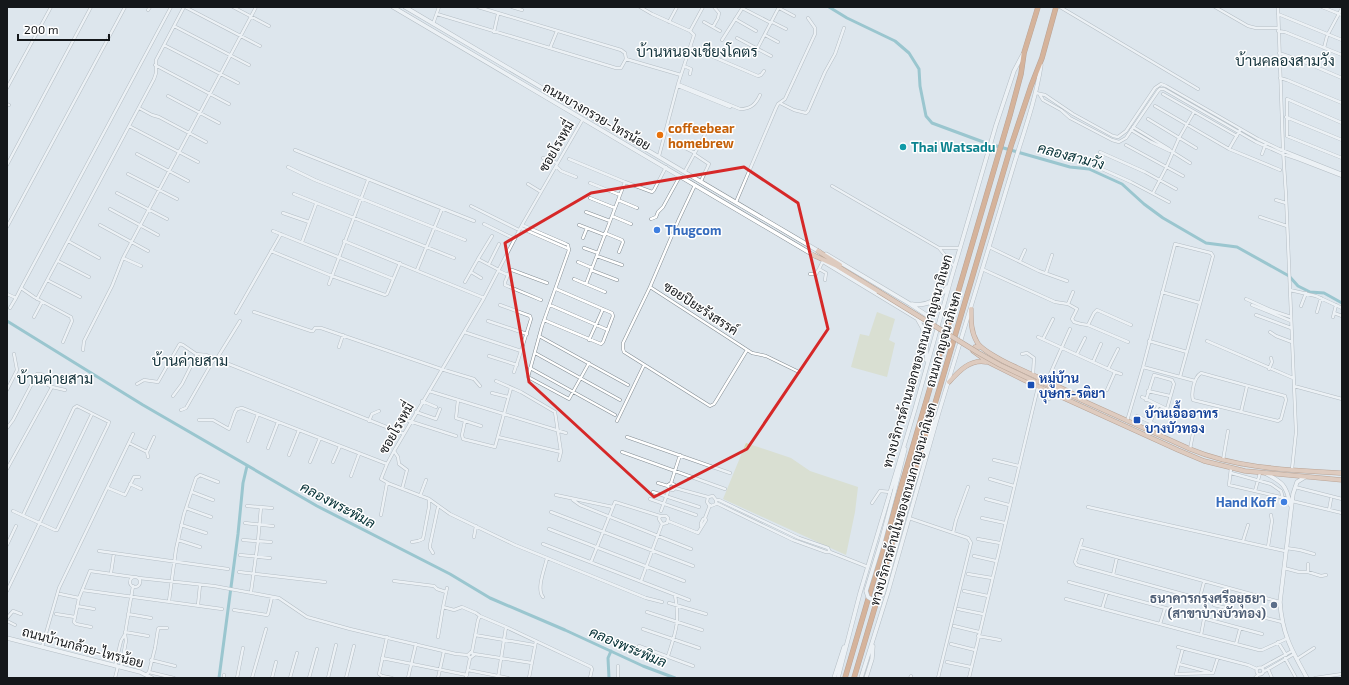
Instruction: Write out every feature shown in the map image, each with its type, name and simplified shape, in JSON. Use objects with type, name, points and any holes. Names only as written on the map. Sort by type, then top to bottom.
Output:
[{"type":"highway","name":"ถนนกาญจนาภิเษก","points":[[845,678],[998,156],[1021,74],[1024,53],[1038,7]]},
{"type":"highway","name":"ถนนกาญจนาภิเษก","points":[[854,678],[1010,146],[1042,58],[1056,7]]},
{"type":"main road","name":"ถนนบางกรวย-ไทรน้อย","points":[[393,7],[813,254],[918,319],[927,323],[930,320],[928,316],[910,304],[842,263],[818,251],[685,171],[405,7]]},
{"type":"main road","points":[[416,21],[419,15]]},
{"type":"main road","name":"ทางบริการด้านนอกของถนนกาญจนาภิเษก","points":[[838,678],[847,639],[992,140],[1014,71],[1024,53]]},
{"type":"main road","name":"ทางบริการด้านในของถนนกาญจนาภิเษก","points":[[861,678],[888,592],[939,412],[1036,93],[1042,58]]},
{"type":"main road","points":[[818,251],[978,351],[1083,406]]},
{"type":"main road","points":[[813,254],[879,290]]},
{"type":"main road","points":[[910,304],[920,306],[933,300],[941,294],[950,283]]},
{"type":"main road","points":[[971,309],[971,325],[980,347],[1033,375],[1075,394],[1086,402]]},
{"type":"main road","points":[[918,319],[926,339],[926,369]]},
{"type":"main road","points":[[980,347],[975,347],[973,351],[988,362],[1086,402],[1190,449],[1223,460],[1252,466],[1342,473]]},
{"type":"main road","points":[[949,382],[958,372],[972,363],[988,362]]},
{"type":"main road","points":[[1037,383],[1050,392],[1191,456],[1231,471],[1260,472],[1342,480]]},
{"type":"main road","points":[[907,435],[895,489],[866,591],[868,597],[872,599],[878,599],[883,594],[932,427],[939,412]]},
{"type":"main road","points":[[1265,473],[1284,485],[1291,500]]},
{"type":"main road","points":[[1306,477],[1298,480],[1291,500],[1280,602],[1282,622],[1286,639],[1307,678]]},
{"type":"main road","points":[[866,678],[872,659],[874,637]]},
{"type":"main road","name":"ถนนบ้านกล้วย-ไทรน้อย","points":[[7,638],[148,673],[152,678]]},
{"type":"main road","points":[[834,678],[840,655],[847,639]]},
{"type":"street","points":[[7,88],[51,7]]},
{"type":"street","points":[[7,165],[91,7]]},
{"type":"street","points":[[7,227],[125,7]]},
{"type":"street","points":[[10,308],[170,7]]},
{"type":"street","points":[[37,299],[139,108],[155,76],[156,60],[185,7],[260,46]]},
{"type":"street","points":[[233,7],[269,26]]},
{"type":"street","points":[[83,350],[85,338],[112,286],[123,258],[256,7]]},
{"type":"street","points":[[433,24],[438,7]]},
{"type":"street","points":[[437,14],[616,68],[621,68],[626,59],[625,53],[621,50],[478,7]]},
{"type":"street","points":[[512,7],[522,10]]},
{"type":"street","points":[[642,7],[652,14],[694,34],[678,85],[659,156]]},
{"type":"street","points":[[669,22],[677,7]]},
{"type":"street","points":[[690,31],[703,7]]},
{"type":"street","points":[[713,27],[719,13],[714,7]]},
{"type":"street","points":[[722,40],[742,7],[786,29]]},
{"type":"street","points":[[1060,7],[1198,89]]},
{"type":"street","points":[[1215,7],[1248,26],[1278,29],[1342,55]]},
{"type":"street","points":[[1278,7],[1278,53],[1282,150],[1290,283],[1296,432],[1292,469]]},
{"type":"street","points":[[1322,7],[1341,15]]},
{"type":"street","points":[[754,55],[779,8],[794,16]]},
{"type":"street","points":[[1324,48],[1327,37],[1341,15],[1342,8]]},
{"type":"street","points":[[494,32],[498,14]]},
{"type":"street","points":[[1278,14],[1342,40]]},
{"type":"street","points":[[736,202],[772,115],[780,103],[785,99],[815,34],[814,28],[808,18]]},
{"type":"street","points":[[735,19],[756,31]]},
{"type":"street","points":[[704,22],[720,31]]},
{"type":"street","points":[[174,26],[249,65]]},
{"type":"street","points":[[780,103],[794,110],[806,113],[808,111],[825,72],[836,54],[844,28]]},
{"type":"street","points":[[550,48],[557,31]]},
{"type":"street","points":[[764,35],[778,42]]},
{"type":"street","points":[[737,38],[771,56]]},
{"type":"street","points":[[164,45],[238,83]]},
{"type":"street","points":[[690,47],[758,76],[764,71]]},
{"type":"street","points":[[1278,53],[1302,61],[1342,78]]},
{"type":"street","points":[[626,59],[681,75]]},
{"type":"street","points":[[155,65],[229,104]]},
{"type":"street","points":[[684,66],[692,70],[690,74]]},
{"type":"street","points":[[1280,78],[1342,103]]},
{"type":"street","points":[[1036,93],[1045,95],[1077,117],[1116,137],[1124,134],[1158,85],[1161,84],[1198,104],[1240,130],[1266,143],[1342,174]]},
{"type":"street","points":[[678,85],[740,108],[749,108],[754,105],[760,95]]},
{"type":"street","points":[[678,85],[730,107]]},
{"type":"street","points":[[1040,95],[1043,100],[1075,120],[1116,142],[1119,142],[1126,138],[1160,89],[1164,89],[1264,146],[1342,174]]},
{"type":"street","points":[[1163,94],[1237,136]]},
{"type":"street","points":[[168,96],[219,123]]},
{"type":"street","points":[[1342,123],[1287,99],[1287,136],[1342,158]]},
{"type":"street","points":[[1051,104],[1053,100]]},
{"type":"street","points":[[1196,108],[1198,104]]},
{"type":"street","points":[[1155,106],[1230,149],[1280,170]]},
{"type":"street","points":[[139,108],[190,132],[206,142]]},
{"type":"street","points":[[1152,193],[1160,181],[1171,152],[1194,112]]},
{"type":"street","points":[[1286,117],[1342,140]]},
{"type":"street","name":"ซอยโรงหมี่","points":[[387,483],[381,477],[386,464],[484,298],[499,270],[513,238],[583,119]]},
{"type":"street","points":[[1148,119],[1196,148]]},
{"type":"street","points":[[1130,125],[1169,149],[1171,152]]},
{"type":"street","points":[[129,126],[198,162]]},
{"type":"street","points":[[685,171],[708,127]]},
{"type":"street","points":[[1128,128],[1190,163]]},
{"type":"street","points":[[1230,149],[1240,130]]},
{"type":"street","points":[[1262,154],[1266,143]]},
{"type":"street","points":[[1126,145],[1183,176]]},
{"type":"street","points":[[684,146],[709,164],[701,181]]},
{"type":"street","points":[[295,150],[474,221]]},
{"type":"street","points":[[1100,152],[1145,172],[1176,189]]},
{"type":"street","points":[[137,154],[188,181]]},
{"type":"street","points":[[543,158],[552,160],[557,164],[561,171],[576,178]]},
{"type":"street","points":[[569,160],[652,192],[666,167]]},
{"type":"street","points":[[1093,165],[1169,202]]},
{"type":"street","points":[[288,167],[315,180],[465,240]]},
{"type":"street","points":[[128,174],[177,199]]},
{"type":"street","points":[[651,219],[656,217],[658,212],[663,207],[680,175]]},
{"type":"street","points":[[329,284],[368,180]]},
{"type":"street","points":[[586,284],[625,182]]},
{"type":"street","points":[[590,183],[620,195]]},
{"type":"street","points":[[528,184],[540,192]]},
{"type":"street","name":"ซอยปิยะรังสรรค์","points":[[696,185],[679,219],[650,287],[747,350],[766,356],[799,372]]},
{"type":"street","points":[[832,186],[939,248],[955,266]]},
{"type":"street","points":[[118,193],[167,219]]},
{"type":"street","points":[[294,194],[454,258]]},
{"type":"street","points":[[590,198],[615,208]]},
{"type":"street","points":[[618,200],[637,208]]},
{"type":"street","points":[[1276,200],[1286,203]]},
{"type":"street","points":[[302,242],[316,204]]},
{"type":"street","points":[[471,206],[515,228],[520,228],[568,245],[569,250],[544,320],[528,375],[529,377],[569,399],[589,364]]},
{"type":"street","points":[[110,209],[158,235]]},
{"type":"street","points":[[417,270],[442,209]]},
{"type":"street","points":[[283,212],[309,222]]},
{"type":"street","points":[[586,212],[610,221]]},
{"type":"street","points":[[612,216],[631,224]]},
{"type":"street","points":[[1260,217],[1287,226]]},
{"type":"street","points":[[100,224],[148,250]]},
{"type":"street","points":[[484,224],[513,238]]},
{"type":"street","points":[[579,225],[622,240],[623,242],[619,252]]},
{"type":"street","points":[[583,238],[587,228]]},
{"type":"street","points":[[274,231],[393,280]]},
{"type":"street","points":[[236,313],[281,234]]},
{"type":"street","points":[[465,282],[492,236]]},
{"type":"street","points":[[68,241],[99,258]]},
{"type":"street","points":[[344,241],[484,298]]},
{"type":"street","points":[[490,265],[499,244]]},
{"type":"street","points":[[1127,421],[1143,366],[1173,245],[1175,244],[1211,253],[1213,256],[1180,377]]},
{"type":"street","points":[[989,247],[1067,281]]},
{"type":"street","points":[[584,248],[622,266]]},
{"type":"street","points":[[939,248],[960,248]]},
{"type":"street","points":[[1020,261],[1025,250]]},
{"type":"street","points":[[271,251],[332,276],[385,295],[387,294],[400,263]]},
{"type":"street","points":[[1046,273],[1052,255]]},
{"type":"street","points":[[123,258],[141,266]]},
{"type":"street","points":[[478,259],[508,275]]},
{"type":"street","points":[[58,261],[89,277]]},
{"type":"street","points":[[810,274],[816,274],[823,261]]},
{"type":"street","points":[[578,262],[617,280]]},
{"type":"street","points":[[819,268],[826,272],[825,280]]},
{"type":"street","points":[[982,269],[1055,302],[1068,304],[1077,310],[1072,319],[1073,321],[1081,324],[1088,324],[1128,342]]},
{"type":"street","points":[[540,300],[504,285],[504,282],[512,270],[547,283]]},
{"type":"street","points":[[471,272],[480,278]]},
{"type":"street","points":[[574,279],[605,292]]},
{"type":"street","points":[[48,280],[80,297]]},
{"type":"street","points":[[650,287],[623,344],[624,352],[644,365],[706,404],[712,406],[747,350]]},
{"type":"street","points":[[21,288],[42,302],[72,318],[63,342]]},
{"type":"street","points":[[544,320],[599,344],[602,343],[614,315],[556,289]]},
{"type":"street","points":[[1290,290],[1321,298],[1342,308]]},
{"type":"street","points":[[1068,304],[1073,292]]},
{"type":"street","points":[[1162,292],[1200,303]]},
{"type":"street","points":[[1301,306],[1306,293]]},
{"type":"street","points":[[7,294],[16,298]]},
{"type":"street","points":[[1317,312],[1321,298]]},
{"type":"street","points":[[1246,299],[1291,317]]},
{"type":"street","points":[[34,317],[42,302]]},
{"type":"street","points":[[550,304],[608,330]]},
{"type":"street","points":[[500,305],[530,316],[527,334],[514,372]]},
{"type":"street","points":[[1252,305],[1291,321]]},
{"type":"street","points":[[1333,317],[1336,305]]},
{"type":"street","points":[[589,340],[603,309]]},
{"type":"street","points":[[1088,324],[1094,312],[1097,310],[1131,325]]},
{"type":"street","points":[[254,312],[311,331],[315,328],[321,328],[343,335],[442,370],[474,379],[480,386]]},
{"type":"street","points":[[1334,313],[1342,316]]},
{"type":"street","points":[[1256,315],[1292,328]]},
{"type":"street","points":[[1043,339],[1053,319]]},
{"type":"street","points":[[181,410],[186,408],[215,359],[240,321]]},
{"type":"street","points":[[488,321],[527,334]]},
{"type":"street","points":[[1046,381],[1070,329]]},
{"type":"street","points":[[464,332],[521,351]]},
{"type":"street","points":[[1270,332],[1292,342]]},
{"type":"street","points":[[338,347],[343,335]]},
{"type":"street","points":[[540,336],[628,384]]},
{"type":"street","points":[[1038,337],[1120,374]]},
{"type":"street","points":[[1077,354],[1085,338]]},
{"type":"street","points":[[1149,341],[1187,352]]},
{"type":"street","points":[[1207,341],[1269,369],[1293,378]]},
{"type":"street","points":[[1094,362],[1101,344]]},
{"type":"street","points":[[137,384],[144,380],[158,382],[179,345],[183,345],[197,354],[206,355],[403,434]]},
{"type":"street","points":[[1108,369],[1118,349]]},
{"type":"street","points":[[535,353],[620,400]]},
{"type":"street","points":[[1022,354],[1027,353],[1034,358],[1033,375]]},
{"type":"street","points":[[7,390],[17,370],[14,354]]},
{"type":"street","points":[[172,396],[182,384],[197,354]]},
{"type":"street","points":[[489,356],[516,365]]},
{"type":"street","points":[[1269,369],[1272,362],[1271,358]]},
{"type":"street","points":[[617,421],[644,365]]},
{"type":"street","points":[[1143,366],[1195,381]]},
{"type":"street","points":[[530,368],[615,415]]},
{"type":"street","points":[[1107,390],[1115,372]]},
{"type":"street","points":[[1201,373],[1285,396],[1286,400],[1281,419],[1278,421],[1193,400],[1192,396],[1195,381],[1197,376],[1201,373]]},
{"type":"street","points":[[7,428],[13,420],[37,374],[41,374],[48,378],[48,385],[66,390]]},
{"type":"street","points":[[1146,400],[1153,376],[1155,375],[1174,382],[1167,409]]},
{"type":"street","points":[[496,381],[555,412],[561,452],[559,460]]},
{"type":"street","points":[[969,678],[1037,383]]},
{"type":"street","points":[[1241,412],[1247,386]]},
{"type":"street","points":[[1294,386],[1342,399]]},
{"type":"street","points":[[7,469],[52,387]]},
{"type":"street","points":[[465,421],[462,434],[463,438],[492,448],[496,446],[511,388]]},
{"type":"street","points":[[429,391],[566,433]]},
{"type":"street","points":[[1148,391],[1170,396]]},
{"type":"street","points":[[492,392],[508,397]]},
{"type":"street","points":[[1049,399],[1050,392]]},
{"type":"street","points":[[1142,397],[1173,412]]},
{"type":"street","points":[[458,400],[455,417],[481,426]]},
{"type":"street","points":[[422,401],[436,407]]},
{"type":"street","points":[[13,511],[55,530],[58,529],[108,425],[109,422],[107,420],[77,406],[74,408],[23,515]]},
{"type":"street","points":[[1147,430],[1158,406]]},
{"type":"street","points":[[199,420],[213,420],[229,429],[235,412],[237,409],[242,408],[386,464]]},
{"type":"street","points":[[416,412],[436,419],[440,409]]},
{"type":"street","points":[[369,421],[372,414],[379,410]]},
{"type":"street","points":[[7,591],[92,414]]},
{"type":"street","points":[[248,442],[258,414]]},
{"type":"street","points":[[1137,416],[1170,431]]},
{"type":"street","points":[[404,419],[456,436]]},
{"type":"street","points":[[268,448],[278,422]]},
{"type":"street","points":[[1190,449],[1194,429]]},
{"type":"street","points":[[289,455],[299,430]]},
{"type":"street","points":[[1223,460],[1228,431]]},
{"type":"street","points":[[42,647],[60,588],[133,434]]},
{"type":"street","points":[[148,457],[147,452],[154,437]]},
{"type":"street","points":[[498,437],[561,452]]},
{"type":"street","points":[[627,437],[730,473]]},
{"type":"street","points":[[310,462],[320,438]]},
{"type":"street","points":[[129,443],[147,452]]},
{"type":"street","points":[[334,462],[340,446]]},
{"type":"street","points":[[394,451],[400,464],[407,470],[402,489]]},
{"type":"street","points":[[622,452],[725,489]]},
{"type":"street","points":[[351,476],[359,453]]},
{"type":"street","points":[[661,511],[680,455]]},
{"type":"street","points":[[994,460],[1018,466]]},
{"type":"street","points":[[1283,499],[1282,493],[1279,489],[1271,484],[1231,471],[1229,485],[1283,499],[1342,513]]},
{"type":"street","points":[[1255,491],[1260,472]]},
{"type":"street","points":[[108,488],[125,495],[134,476],[139,477]]},
{"type":"street","points":[[170,601],[174,561],[178,540],[186,508],[198,476],[218,482]]},
{"type":"street","points":[[420,496],[426,480]]},
{"type":"street","points":[[990,480],[1014,486]]},
{"type":"street","points":[[381,515],[387,483],[429,500],[450,514],[515,545],[646,598],[662,602]]},
{"type":"street","points":[[658,483],[673,490],[676,488],[708,497],[713,496],[716,501],[755,522],[800,543],[830,552],[868,567]]},
{"type":"street","points":[[671,483],[675,484],[676,488]]},
{"type":"street","points":[[130,484],[141,490]]},
{"type":"street","points":[[953,533],[968,487]]},
{"type":"street","points":[[1295,487],[1342,499]]},
{"type":"street","points":[[872,503],[880,491],[890,492]]},
{"type":"street","points":[[192,492],[213,500]]},
{"type":"street","points":[[653,492],[699,507]]},
{"type":"street","points":[[556,495],[613,507]]},
{"type":"street","points":[[708,497],[707,502],[710,505]]},
{"type":"street","points":[[650,499],[696,515]]},
{"type":"street","points":[[986,499],[1009,505]]},
{"type":"street","points":[[1330,510],[1331,499]]},
{"type":"street","points":[[412,542],[418,542],[422,539],[426,525],[429,500]]},
{"type":"street","points":[[574,500],[580,505],[691,549]]},
{"type":"street","points":[[716,501],[720,500],[801,539],[828,548],[830,552]]},
{"type":"street","points":[[710,505],[713,506],[716,501]]},
{"type":"street","points":[[591,562],[615,502],[660,516],[666,516],[668,521],[698,533],[701,526],[704,525],[710,505]]},
{"type":"street","points":[[247,506],[272,508]]},
{"type":"street","points":[[251,592],[261,507]]},
{"type":"street","points":[[433,553],[430,545],[438,507]]},
{"type":"street","points":[[1088,507],[1268,547],[1286,550],[1300,550],[1314,554]]},
{"type":"street","points":[[186,508],[211,517]]},
{"type":"street","points":[[551,512],[693,566]]},
{"type":"street","points":[[1268,547],[1272,521],[1271,515]]},
{"type":"street","points":[[660,516],[659,519],[662,524]]},
{"type":"street","points":[[755,522],[757,518]]},
{"type":"street","points":[[909,518],[968,538],[970,543],[938,678]]},
{"type":"street","points":[[982,518],[1005,523]]},
{"type":"street","points":[[641,581],[657,535],[662,524],[665,524],[668,521]]},
{"type":"street","points":[[245,523],[273,526]]},
{"type":"street","points":[[182,525],[206,533]]},
{"type":"street","points":[[1243,541],[1248,525]]},
{"type":"street","points":[[7,544],[16,526]]},
{"type":"street","points":[[474,537],[476,526]]},
{"type":"street","points":[[549,529],[684,580]]},
{"type":"street","points":[[800,543],[801,539]]},
{"type":"street","points":[[978,539],[1000,543]]},
{"type":"street","points":[[178,540],[200,547]]},
{"type":"street","points":[[243,540],[272,542]]},
{"type":"street","points":[[1082,540],[1075,562],[1077,565],[1197,598],[1200,597],[1204,582]]},
{"type":"street","points":[[543,544],[690,600]]},
{"type":"street","points":[[1080,547],[1280,602]]},
{"type":"street","points":[[99,551],[228,569]]},
{"type":"street","points":[[111,573],[114,553]]},
{"type":"street","points":[[240,555],[270,558]]},
{"type":"street","points":[[974,556],[996,561]]},
{"type":"street","points":[[1113,575],[1117,557]]},
{"type":"street","points":[[543,597],[540,591],[540,584],[547,558]]},
{"type":"street","points":[[1308,564],[1308,572]]},
{"type":"street","points":[[1284,568],[1321,576],[1326,575]]},
{"type":"street","points":[[91,627],[75,624],[79,598],[90,570],[133,577],[136,576],[139,578],[251,592],[283,600],[307,617],[350,629],[473,657],[475,635],[478,618],[480,616]]},
{"type":"street","points":[[239,572],[324,582]]},
{"type":"street","points":[[968,574],[992,578]]},
{"type":"street","points":[[115,678],[126,641],[125,633],[133,586],[130,581],[133,577]]},
{"type":"street","points":[[133,586],[140,585],[141,582],[139,578]]},
{"type":"street","points":[[394,581],[434,586],[437,589],[446,592]]},
{"type":"street","points":[[1069,582],[1262,634]]},
{"type":"street","points":[[198,605],[200,585]]},
{"type":"street","points":[[438,637],[447,588]]},
{"type":"street","points":[[82,590],[222,609]]},
{"type":"street","points":[[964,591],[988,596]]},
{"type":"street","points":[[1102,609],[1107,592]]},
{"type":"street","points":[[60,594],[79,598]]},
{"type":"street","points":[[668,656],[677,622],[675,594]]},
{"type":"street","points":[[234,610],[267,616],[272,597]]},
{"type":"street","points":[[1066,600],[1259,650],[1286,639]]},
{"type":"street","points":[[669,603],[706,614]]},
{"type":"street","points":[[1214,605],[1282,622]]},
{"type":"street","points":[[77,606],[94,609]]},
{"type":"street","points":[[443,607],[454,610],[462,607],[591,667],[590,678]]},
{"type":"street","points":[[958,608],[984,614]]},
{"type":"street","points":[[1160,624],[1165,608]]},
{"type":"street","points":[[15,625],[7,620],[10,613],[13,611],[21,614]]},
{"type":"street","points":[[647,612],[702,630]]},
{"type":"street","points":[[56,614],[75,617]]},
{"type":"street","points":[[128,614],[151,618]]},
{"type":"street","points":[[1201,634],[1204,619]]},
{"type":"street","points":[[954,626],[979,632]]},
{"type":"street","points":[[498,677],[506,627]]},
{"type":"street","points":[[167,628],[158,629],[155,648],[148,673],[174,678]]},
{"type":"street","points":[[1236,644],[1240,628]]},
{"type":"street","points":[[252,678],[266,629]]},
{"type":"street","points":[[643,629],[699,648]]},
{"type":"street","points":[[125,633],[148,636]]},
{"type":"street","points":[[118,666],[121,641],[125,633]]},
{"type":"street","points":[[475,635],[534,645]]},
{"type":"street","points":[[978,636],[1000,640]]},
{"type":"street","points":[[387,637],[379,674],[392,678]]},
{"type":"street","points":[[529,678],[534,645],[536,641]]},
{"type":"street","points":[[1278,642],[1296,678]]},
{"type":"street","points":[[408,678],[416,644]]},
{"type":"street","points":[[951,644],[975,650]]},
{"type":"street","points":[[328,678],[336,645]]},
{"type":"street","points":[[346,678],[354,646]]},
{"type":"street","points":[[639,646],[693,666]]},
{"type":"street","points":[[1178,647],[1262,670],[1268,669],[1286,657]]},
{"type":"street","points":[[237,678],[243,648]]},
{"type":"street","points":[[1183,648],[1176,674],[1213,673]]},
{"type":"street","points":[[1296,659],[1314,648]]},
{"type":"street","points":[[310,678],[317,649]]},
{"type":"street","points":[[438,678],[444,651]]},
{"type":"street","points":[[382,658],[467,677],[470,652],[532,663]]},
{"type":"street","points":[[290,678],[297,653]]},
{"type":"street","points":[[1254,678],[1258,674],[1261,675],[1262,670],[1293,653]]},
{"type":"street","points":[[1213,673],[1218,658]]},
{"type":"street","points":[[151,660],[176,666]]},
{"type":"street","points":[[272,678],[276,662]]},
{"type":"street","points":[[947,662],[971,667]]},
{"type":"street","points":[[1179,664],[1213,673]]},
{"type":"street","points":[[618,666],[618,678]]},
{"type":"street","points":[[1257,669],[1256,672],[1258,674]]},
{"type":"street","points":[[1268,669],[1272,678]]},
{"type":"street","points":[[468,670],[508,678]]},
{"type":"street","points":[[1315,678],[1342,674]]},
{"type":"highlighted area","points":[[744,167],[798,203],[828,329],[747,449],[654,497],[529,382],[505,243],[591,193]]},
{"type":"green space","points":[[877,312],[895,319],[889,340],[895,343],[887,377],[851,367],[860,334],[869,336]]},
{"type":"green space","points":[[746,443],[791,458],[810,471],[858,487],[855,512],[846,555],[723,499]]},
{"type":"waterway","name":"คลองสามวัง","points":[[829,7],[847,18],[895,41],[909,53],[919,69],[920,86],[926,116],[932,123],[986,143],[1070,167],[1089,169],[1122,184],[1144,204],[1163,218],[1206,243],[1237,247],[1289,276],[1298,286],[1310,292],[1324,293],[1342,303]]},
{"type":"waterway","name":"คลองพระพิมล","points":[[7,321],[143,405],[317,506],[450,574],[490,598],[565,630],[643,666],[675,678]]},
{"type":"waterway","points":[[219,678],[238,534],[243,483],[247,466]]},
{"type":"waterway","points":[[609,678],[608,658],[611,651]]},
{"type":"place","name":"coffeebear homebrew","points":[[660,135]]},
{"type":"place","name":"Thai Watsadu","points":[[903,147]]},
{"type":"place","name":"Thugcom","points":[[657,230]]},
{"type":"place","name":"หมู่บ้าน บุษกร-รติยา","points":[[1031,385]]},
{"type":"place","name":"บ้านเอื้ออาทร บางบัวทอง","points":[[1137,420]]},
{"type":"place","name":"Hand Koff","points":[[1284,502]]},
{"type":"place","name":"ธนาคารกรุงศรีอยุธยา (สาขาบางบัวทอง)","points":[[1274,605]]},
{"type":"district","name":"บ้านหนองเชียงโคตร","points":[[697,52]]},
{"type":"district","name":"บ้านคลองสามวัง","points":[[1285,61]]},
{"type":"district","name":"บ้านค่ายสาม","points":[[190,361]]},
{"type":"district","name":"บ้านค่ายสาม","points":[[55,379]]}]
